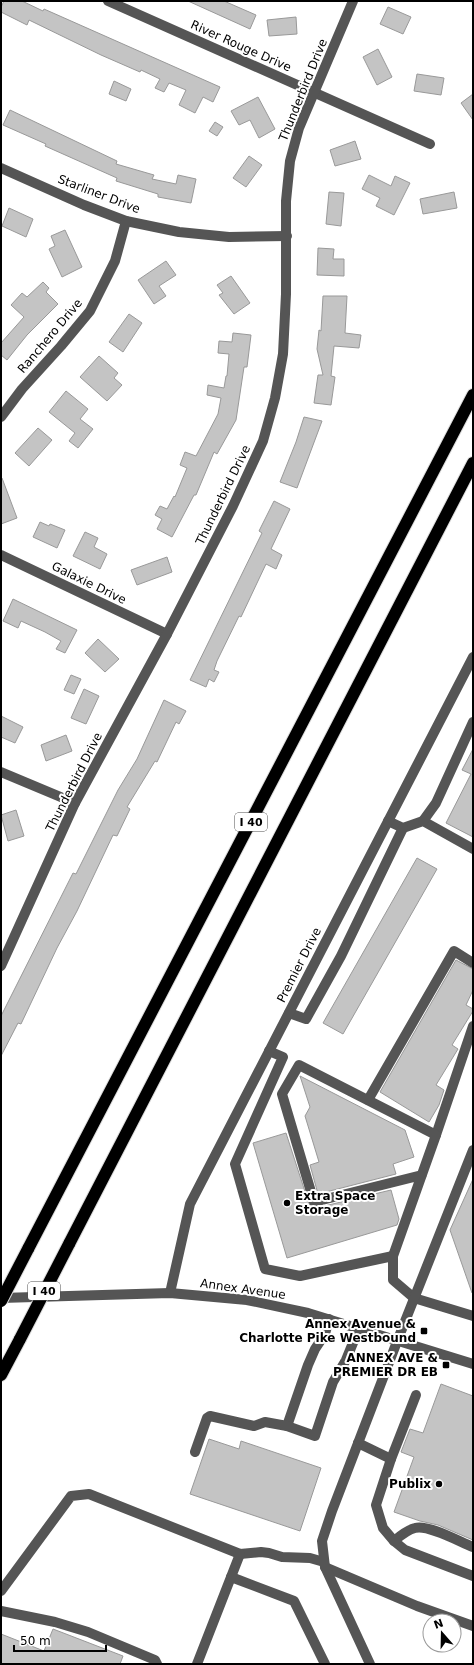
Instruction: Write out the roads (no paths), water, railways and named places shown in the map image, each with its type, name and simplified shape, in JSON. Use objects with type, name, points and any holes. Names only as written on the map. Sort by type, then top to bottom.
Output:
[{"type":"highway","name":"I 40","points":[[1,1299],[473,395]]},
{"type":"highway","name":"I 40","points":[[1,1375],[473,463]]},
{"type":"street","name":"River Rouge Drive","points":[[108,1],[430,144]]},
{"type":"street","name":"Thunderbird Drive","points":[[1,966],[75,803],[167,634],[233,506],[263,441],[275,398],[283,354],[286,294],[286,201],[290,162],[299,128],[353,1]]},
{"type":"street","name":"Starliner Drive","points":[[1,168],[84,205],[126,221],[179,232],[229,237],[287,236]]},
{"type":"street","name":"Ranchero Drive","points":[[1,417],[22,389],[90,311],[115,261],[126,221]]},
{"type":"street","name":"Galaxie Drive","points":[[1,554],[167,634]]},
{"type":"street","name":"Premier Drive","points":[[170,1293],[190,1204],[473,657]]},
{"type":"street","points":[[388,821],[403,828],[423,821],[436,802],[473,722]]},
{"type":"street","points":[[1,772],[75,803]]},
{"type":"street","points":[[423,821],[473,849]]},
{"type":"street","points":[[289,1013],[306,1019],[341,956],[403,828]]},
{"type":"street","points":[[368,1100],[454,951],[473,963]]},
{"type":"street","points":[[473,1026],[393,1256],[393,1280],[414,1298],[473,1316]]},
{"type":"street","points":[[269,1051],[284,1057],[436,1135]]},
{"type":"street","points":[[284,1057],[235,1164],[265,1269],[300,1276],[393,1256]]},
{"type":"street","points":[[299,1066],[282,1094],[314,1202],[422,1175]]},
{"type":"street","points":[[370,1664],[324,1565],[322,1541],[358,1443],[473,1150]]},
{"type":"street","name":"Annex Avenue","points":[[1,1299],[170,1293],[246,1300],[308,1313],[473,1364]]},
{"type":"street","points":[[287,1426],[308,1365],[315,1349],[325,1334],[329,1319]]},
{"type":"street","points":[[195,1452],[207,1418],[210,1416],[254,1426],[265,1422],[287,1426],[315,1436],[333,1382],[346,1360],[359,1328]]},
{"type":"street","points":[[416,1395],[391,1459],[376,1505],[383,1528],[394,1541],[405,1550],[473,1576]]},
{"type":"street","points":[[358,1443],[391,1459]]},
{"type":"street","points":[[1,1591],[71,1496],[89,1494],[240,1554],[261,1552],[282,1557],[310,1558],[417,1606],[473,1626]]},
{"type":"street","points":[[394,1541],[408,1530],[416,1527],[425,1528],[473,1547]]},
{"type":"street","points":[[197,1664],[240,1554]]},
{"type":"street","points":[[231,1578],[294,1602],[325,1664]]},
{"type":"street","points":[[1,1611],[56,1622],[75,1628],[155,1660],[157,1664]]},
{"type":"place","name":"Extra Space Storage","points":[[287,1203]]},
{"type":"place","name":"Annex Avenue & Charlotte Pike Westbound","points":[[424,1331]]},
{"type":"place","name":"ANNEX AVE & PREMIER DR EB","points":[[446,1365]]},
{"type":"place","name":"Publix","points":[[439,1484]]}]
